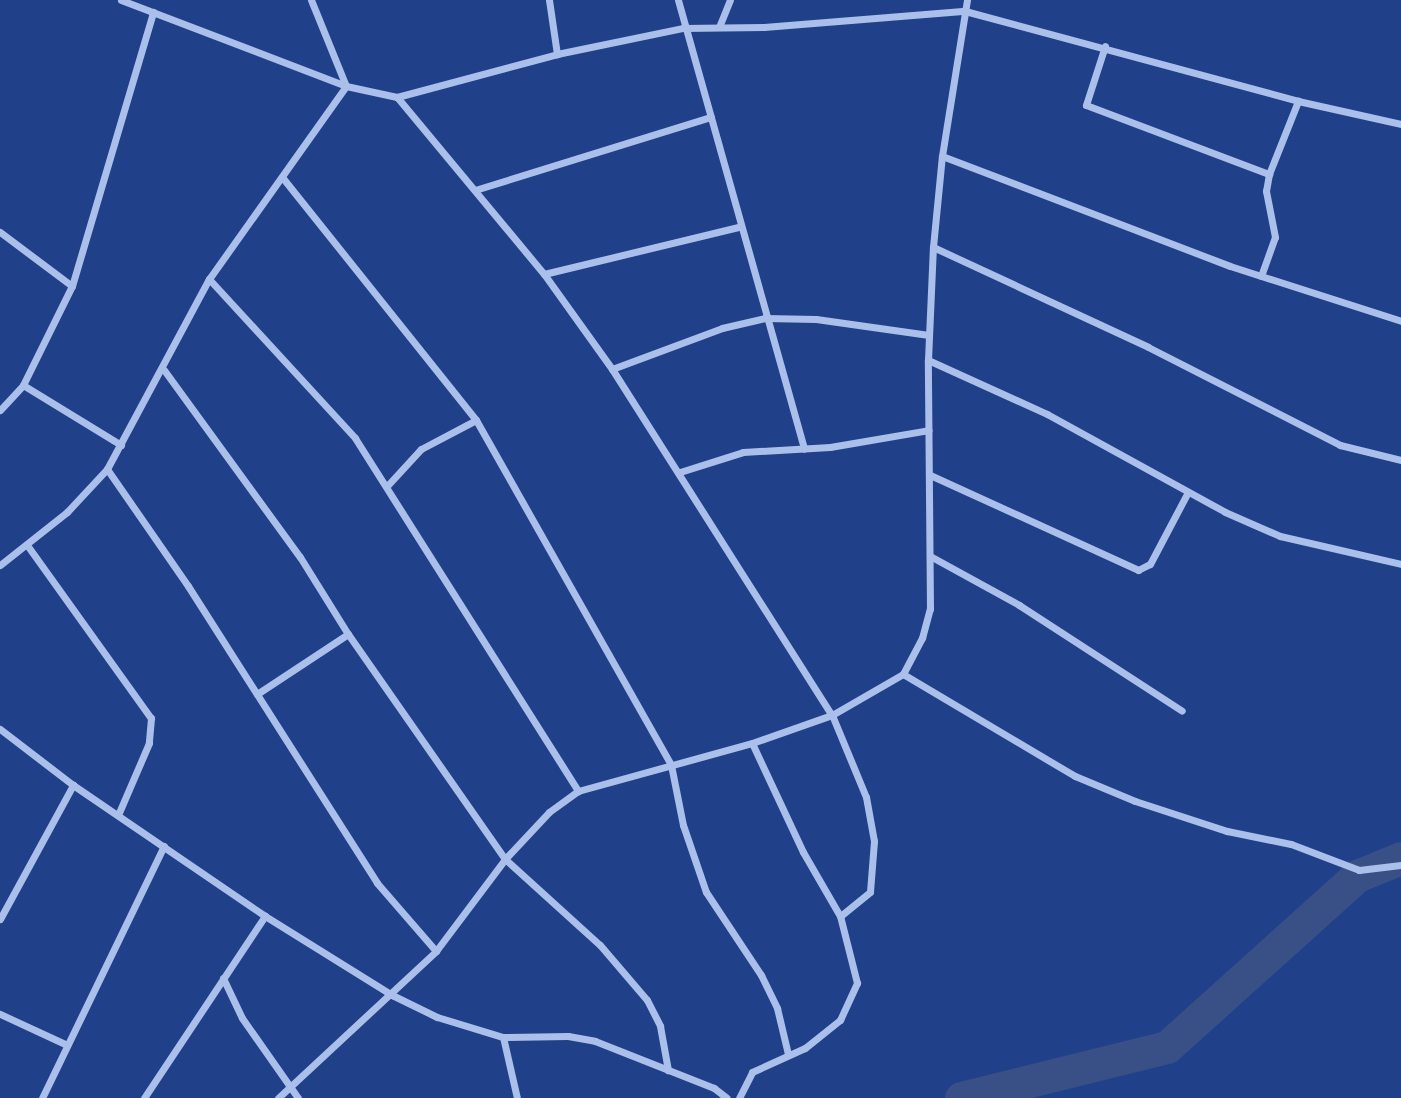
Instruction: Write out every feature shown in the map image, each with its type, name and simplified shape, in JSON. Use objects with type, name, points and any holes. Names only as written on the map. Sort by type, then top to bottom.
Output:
[{"type":"street","points":[[121,0],[346,86],[397,97],[557,54],[684,28],[965,12],[1105,46],[1298,101],[1401,124]]},
{"type":"street","points":[[311,0],[346,86]]},
{"type":"street","points":[[549,0],[557,54]]},
{"type":"street","points":[[678,0],[739,227],[804,449]]},
{"type":"street","points":[[719,27],[730,0]]},
{"type":"street","points":[[278,1098],[392,995],[436,951],[505,859],[549,812],[578,791],[752,743],[832,715],[903,674],[922,638],[930,609],[928,360],[933,247],[942,156],[967,0]]},
{"type":"street","points":[[0,410],[23,385],[72,286],[153,12]]},
{"type":"street","points":[[1105,46],[1086,105],[1269,174]]},
{"type":"street","points":[[0,565],[27,545],[107,470],[164,370],[209,279],[346,86]]},
{"type":"street","points":[[397,97],[544,274],[612,369],[680,472],[832,715],[866,797],[874,841],[875,874],[870,892],[840,916]]},
{"type":"street","points":[[1261,276],[1275,237],[1266,191],[1269,174],[1298,101]]},
{"type":"street","points":[[475,190],[711,117]]},
{"type":"street","points":[[942,156],[1261,276],[1401,321]]},
{"type":"street","points":[[282,177],[476,420],[671,765],[683,825],[706,892],[761,975],[777,1008],[788,1054]]},
{"type":"street","points":[[544,274],[739,227]]},
{"type":"street","points":[[0,232],[72,286]]},
{"type":"street","points":[[933,247],[1148,347],[1340,445],[1401,460]]},
{"type":"street","points":[[209,279],[355,438],[578,791]]},
{"type":"street","points":[[612,369],[722,328],[765,318],[816,319],[929,335]]},
{"type":"street","points":[[928,360],[1047,414],[1188,492],[1280,536],[1401,564]]},
{"type":"street","points":[[164,370],[300,557],[348,634],[505,859],[600,945],[647,1000],[660,1026],[668,1070]]},
{"type":"street","points":[[23,385],[121,445]]},
{"type":"street","points":[[387,486],[421,449],[476,420]]},
{"type":"street","points":[[680,472],[743,452],[804,449],[929,430]]},
{"type":"street","points":[[107,470],[257,694],[377,883],[436,951]]},
{"type":"street","points":[[930,475],[1138,570],[1150,564],[1188,492]]},
{"type":"street","points":[[27,545],[151,718],[149,743],[118,815]]},
{"type":"street","points":[[930,556],[1019,605],[1182,711]]},
{"type":"street","points":[[257,694],[348,634]]},
{"type":"street","points":[[903,674],[1074,776],[1135,801],[1227,831],[1291,844],[1351,868],[1401,865]]},
{"type":"street","points":[[0,729],[73,785],[265,916],[392,995],[437,1017],[503,1037],[568,1036],[595,1041],[668,1070],[727,1098]]},
{"type":"street","points":[[739,1098],[752,1072],[805,1048],[840,1020],[852,1001],[857,983],[840,916],[803,852],[752,743]]},
{"type":"street","points":[[0,919],[73,785]]},
{"type":"street","points":[[42,1098],[164,846]]},
{"type":"street","points":[[144,1098],[265,916]]},
{"type":"street","points":[[223,978],[242,1018],[298,1098]]},
{"type":"street","points":[[0,1014],[67,1045]]},
{"type":"street","points":[[503,1037],[517,1098]]},
{"type":"waterway","points":[[961,1098],[1167,1047],[1357,876],[1401,858]]}]
